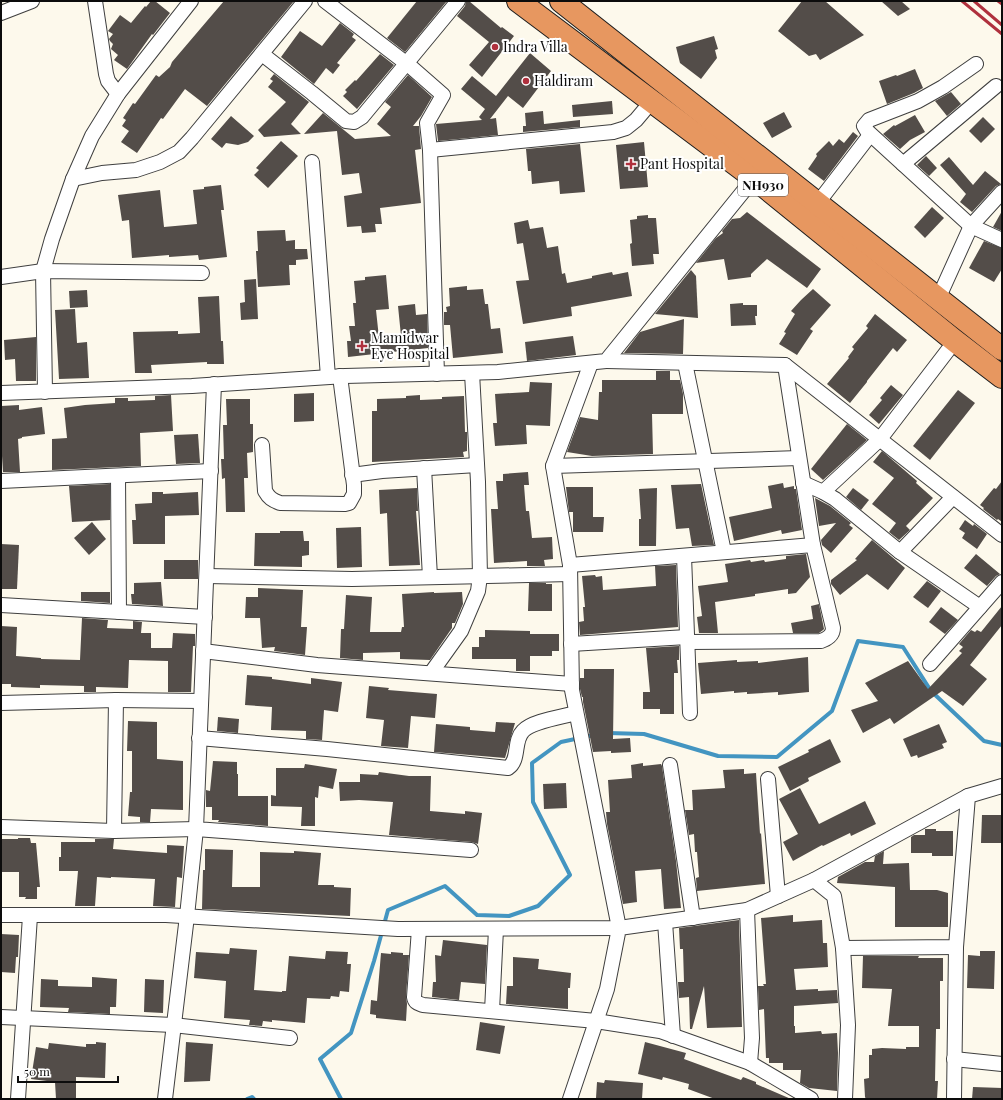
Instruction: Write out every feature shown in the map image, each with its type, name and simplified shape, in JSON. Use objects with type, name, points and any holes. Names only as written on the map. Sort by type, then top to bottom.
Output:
[{"type":"highway","name":"NH930","points":[[518,1],[652,101],[760,170],[817,204],[1002,349]]},
{"type":"highway","name":"NH930","points":[[561,1],[760,170],[955,341],[1002,378]]},
{"type":"street","points":[[1,13],[32,1]]},
{"type":"street","points":[[95,1],[106,74],[108,81],[118,94]]},
{"type":"street","points":[[73,178],[102,173],[136,170],[160,162],[179,152],[305,1]]},
{"type":"street","points":[[325,1],[407,64],[443,95],[427,123],[430,150],[437,374]]},
{"type":"street","points":[[262,54],[346,122],[354,122],[362,117],[458,1]]},
{"type":"street","points":[[45,392],[43,271],[52,239],[73,178],[92,136],[118,94],[187,2]]},
{"type":"street","points":[[976,64],[943,87],[918,101],[869,120],[864,126],[870,135],[971,226],[1002,240]]},
{"type":"street","points":[[903,164],[996,86]]},
{"type":"street","points":[[430,150],[613,132],[626,128],[636,120],[652,101]]},
{"type":"street","points":[[817,204],[870,135]]},
{"type":"street","points":[[262,445],[265,491],[273,500],[280,503],[349,503],[354,494],[352,475],[334,377],[312,162]]},
{"type":"street","points":[[606,361],[760,170]]},
{"type":"street","points":[[938,299],[971,226],[1002,192]]},
{"type":"street","points":[[1,277],[43,271],[202,273]]},
{"type":"street","points":[[823,492],[880,439],[955,341]]},
{"type":"street","points":[[1,393],[214,384],[334,377],[498,372],[606,361],[785,365],[1002,535]]},
{"type":"street","points":[[570,1099],[607,989],[619,928],[572,690],[570,570],[553,466],[590,363]]},
{"type":"street","points":[[685,363],[704,462],[724,552]]},
{"type":"street","points":[[571,644],[688,639],[821,642],[832,634],[833,628],[813,545],[785,365]]},
{"type":"street","points":[[431,673],[461,631],[478,591],[480,576],[477,465],[472,373]]},
{"type":"street","points":[[165,1099],[196,829],[214,384]]},
{"type":"street","points":[[553,466],[800,458]]},
{"type":"street","points":[[352,475],[424,468],[477,465]]},
{"type":"street","points":[[424,468],[430,578]]},
{"type":"street","points":[[1,481],[211,471]]},
{"type":"street","points":[[118,476],[120,612]]},
{"type":"street","points":[[803,483],[835,499],[900,552],[980,607]]},
{"type":"street","points":[[900,552],[953,497]]},
{"type":"street","points":[[207,576],[352,579],[480,576],[570,570],[684,556],[813,545]]},
{"type":"street","points":[[684,556],[690,713]]},
{"type":"street","points":[[930,664],[1002,582]]},
{"type":"street","points":[[1,605],[205,617]]},
{"type":"street","points":[[203,650],[317,665],[572,684]]},
{"type":"street","points":[[1,703],[116,700],[200,701]]},
{"type":"street","points":[[114,831],[116,700]]},
{"type":"street","points":[[199,738],[327,749],[508,768],[513,764],[519,736],[527,728],[535,724],[577,718]]},
{"type":"street","points":[[670,765],[693,918]]},
{"type":"street","points":[[768,779],[778,896]]},
{"type":"street","points":[[1,915],[187,916],[398,929],[619,928],[747,910],[814,880],[968,796],[1002,786]]},
{"type":"street","points":[[954,1099],[956,947],[968,796]]},
{"type":"street","points":[[1,827],[114,831],[196,829],[471,850]]},
{"type":"street","points":[[814,880],[834,896],[843,948],[848,1025],[845,1099]]},
{"type":"street","points":[[747,910],[752,1038],[750,1062]]},
{"type":"street","points":[[18,1099],[30,916]]},
{"type":"street","points":[[665,922],[673,1036]]},
{"type":"street","points":[[419,929],[415,1000],[417,1003],[424,1005],[596,1021],[660,1031],[750,1062],[811,1099]]},
{"type":"street","points":[[492,1011],[496,929]]},
{"type":"street","points":[[843,948],[956,947]]},
{"type":"street","points":[[1,1017],[173,1025],[290,1038]]},
{"type":"street","points":[[954,1058],[1002,1064]]},
{"type":"building","points":[[151,1],[155,1],[170,13],[153,35],[152,34],[127,69],[114,60],[118,55],[111,49],[113,44],[109,39],[113,34],[108,31],[120,15],[131,23]]},
{"type":"building","points":[[224,1],[294,1],[207,106],[185,89],[163,119],[161,118],[137,153],[121,142],[129,131],[122,126],[126,120],[123,118],[156,75],[159,77],[170,67],[172,62]]},
{"type":"building","points":[[417,1],[447,1],[405,52],[387,38]]},
{"type":"building","points":[[466,1],[469,1],[501,28],[502,27],[514,36],[482,77],[469,65],[489,42],[457,16],[465,6]]},
{"type":"building","points":[[802,1],[825,1],[864,35],[820,60],[816,54],[809,56],[778,31]]},
{"type":"building","points":[[881,1],[901,1],[910,9],[898,16]]},
{"type":"building","points":[[340,23],[354,34],[352,37],[356,40],[337,63],[340,65],[333,74],[326,68],[314,84],[281,57],[300,31],[322,46]]},
{"type":"building","points":[[714,36],[718,49],[715,50],[717,58],[701,79],[680,63],[676,47]]},
{"type":"building","points":[[530,53],[551,71],[523,108],[508,96],[490,119],[496,118],[498,135],[438,141],[436,124],[482,120],[479,117],[485,109],[461,89],[472,76],[496,96]]},
{"type":"building","points":[[380,54],[394,65],[357,109],[343,96],[347,92],[345,90],[355,80],[356,81]]},
{"type":"building","points":[[915,69],[923,88],[887,104],[879,81]]},
{"type":"building","points":[[274,74],[309,102],[291,124],[301,134],[264,137],[258,130],[286,102],[268,87],[273,81],[270,79]]},
{"type":"building","points":[[408,75],[432,97],[421,116],[413,126],[419,126],[421,149],[415,150],[421,203],[380,208],[382,224],[375,224],[376,232],[362,233],[361,226],[347,227],[344,196],[362,193],[359,173],[342,175],[337,131],[304,134],[323,113],[355,139],[391,136],[377,124],[391,107],[385,102]]},
{"type":"building","points":[[951,92],[961,104],[947,116],[935,101]]},
{"type":"building","points":[[612,101],[613,114],[573,117],[572,105]]},
{"type":"building","points":[[543,111],[544,124],[580,120],[580,127],[523,132],[523,126],[526,126],[525,113]]},
{"type":"building","points":[[784,112],[792,127],[772,138],[763,123]]},
{"type":"building","points":[[915,115],[925,132],[910,140],[900,149],[883,134],[894,125],[895,126]]},
{"type":"building","points":[[231,116],[254,136],[248,142],[238,145],[226,143],[222,148],[211,139]]},
{"type":"building","points":[[983,117],[995,129],[981,143],[969,131]]},
{"type":"building","points":[[853,132],[858,136],[824,181],[808,169],[817,156],[816,154],[829,141],[833,146],[839,139],[844,143]]},
{"type":"building","points":[[281,141],[298,156],[268,188],[254,175],[259,170],[256,168]]},
{"type":"building","points":[[644,142],[648,187],[620,189],[616,145]]},
{"type":"building","points":[[580,144],[585,192],[560,194],[559,181],[532,184],[531,171],[528,171],[526,149]]},
{"type":"building","points":[[926,156],[937,168],[929,176],[917,165]]},
{"type":"building","points":[[949,157],[973,185],[985,171],[1001,184],[996,186],[972,212],[960,202],[966,194],[940,165]]},
{"type":"building","points":[[221,185],[224,210],[221,210],[227,257],[199,260],[198,255],[169,257],[169,255],[132,258],[129,220],[122,221],[118,195],[160,190],[164,227],[197,224],[193,190]]},
{"type":"building","points":[[932,207],[944,218],[925,238],[914,227]]},
{"type":"building","points":[[1002,211],[1002,231],[993,227]]},
{"type":"building","points":[[747,212],[821,269],[807,288],[767,259],[751,274],[751,277],[728,280],[724,259],[696,263],[716,238],[723,233],[722,231],[732,219],[740,218]]},
{"type":"building","points":[[648,215],[648,218],[656,218],[659,254],[653,254],[654,264],[632,266],[630,220],[637,219],[637,216]]},
{"type":"building","points":[[528,220],[530,229],[543,227],[547,248],[558,246],[562,274],[565,273],[567,283],[612,272],[613,275],[628,272],[632,296],[571,307],[572,316],[523,324],[516,281],[529,280],[523,243],[517,244],[514,223]]},
{"type":"building","points":[[285,230],[286,241],[295,240],[295,249],[307,249],[308,259],[296,260],[296,265],[289,265],[290,285],[258,287],[256,251],[258,251],[257,231]]},
{"type":"building","points":[[984,241],[1002,248],[1002,269],[994,282],[969,268]]},
{"type":"building","points":[[691,270],[696,276],[698,318],[655,314]]},
{"type":"building","points":[[386,275],[389,309],[376,310],[379,338],[401,336],[398,306],[415,304],[416,315],[427,314],[428,348],[348,357],[347,341],[351,341],[349,326],[355,326],[353,303],[356,303],[354,281],[365,280],[365,277]]},
{"type":"building","points":[[256,279],[258,319],[241,320],[240,303],[245,302],[244,280]]},
{"type":"building","points":[[467,286],[467,290],[483,289],[485,304],[488,304],[491,329],[500,328],[503,353],[453,358],[450,325],[444,325],[444,312],[447,312],[446,307],[450,306],[449,288]]},
{"type":"building","points":[[813,289],[831,305],[810,329],[813,331],[797,355],[779,344],[786,333],[784,332],[795,314],[791,311]]},
{"type":"building","points":[[87,290],[88,307],[70,308],[69,291]]},
{"type":"building","points":[[219,296],[221,341],[223,341],[224,364],[207,364],[207,362],[151,365],[152,373],[135,373],[133,332],[178,331],[178,334],[200,333],[198,297]]},
{"type":"building","points":[[743,303],[743,305],[757,305],[757,316],[755,316],[756,325],[731,326],[730,304]]},
{"type":"building","points":[[75,309],[77,343],[87,342],[89,378],[59,379],[55,310]]},
{"type":"building","points":[[875,314],[907,340],[897,352],[893,348],[850,403],[827,384],[849,358],[848,357],[854,349],[852,347],[868,328],[866,326]]},
{"type":"building","points":[[684,319],[683,354],[624,353],[640,332]]},
{"type":"building","points":[[573,336],[576,355],[527,361],[525,342]]},
{"type":"building","points":[[36,337],[36,381],[16,381],[15,359],[5,360],[4,340]]},
{"type":"building","points":[[656,371],[670,371],[670,380],[680,380],[683,394],[683,414],[652,414],[653,454],[592,456],[567,452],[580,417],[598,420],[599,392],[602,392],[602,380],[656,380]]},
{"type":"building","points":[[530,382],[552,383],[550,426],[526,425],[527,444],[495,446],[493,423],[497,423],[495,394],[529,392]]},
{"type":"building","points":[[891,385],[903,395],[879,424],[869,415],[882,400],[880,398]]},
{"type":"building","points":[[958,390],[975,403],[930,460],[913,446]]},
{"type":"building","points":[[314,393],[314,421],[294,422],[294,394]]},
{"type":"building","points":[[171,395],[173,431],[140,433],[141,466],[52,470],[52,439],[67,438],[64,408],[115,403],[115,398],[128,398],[128,401],[155,400],[155,396]]},
{"type":"building","points":[[420,395],[420,400],[464,396],[467,451],[463,452],[464,457],[372,462],[372,411],[377,411],[377,399],[406,398],[406,396]]},
{"type":"building","points":[[226,399],[250,399],[250,424],[253,424],[253,452],[247,453],[248,478],[244,478],[245,512],[226,512],[225,478],[222,479],[221,459],[224,459],[223,425],[227,425]]},
{"type":"building","points":[[19,405],[19,410],[42,407],[45,434],[22,437],[18,439],[20,472],[3,472],[1,406]]},
{"type":"building","points":[[847,424],[867,440],[823,480],[811,469]]},
{"type":"building","points":[[198,434],[200,463],[176,464],[174,435]]},
{"type":"building","points":[[882,451],[917,481],[916,483],[933,498],[906,526],[910,530],[899,540],[889,532],[896,523],[872,504],[894,478],[873,462]]},
{"type":"building","points":[[528,472],[529,485],[524,485],[526,511],[529,511],[532,538],[552,537],[553,559],[544,560],[545,566],[527,566],[527,561],[494,563],[491,509],[498,509],[496,481],[503,481],[503,474]]},
{"type":"building","points":[[1002,481],[1002,522],[998,519],[997,520],[980,505]]},
{"type":"building","points":[[783,483],[784,488],[794,486],[794,489],[796,489],[802,530],[782,534],[781,530],[734,541],[729,517],[772,508],[768,486]]},
{"type":"building","points":[[110,484],[110,520],[72,522],[69,486]]},
{"type":"building","points":[[701,484],[714,545],[692,546],[689,528],[676,529],[671,485]]},
{"type":"building","points":[[566,487],[593,487],[593,517],[604,517],[603,532],[573,532],[573,512],[569,512]]},
{"type":"building","points":[[417,488],[418,511],[416,511],[420,565],[389,566],[387,513],[380,514],[379,490]]},
{"type":"building","points":[[657,488],[656,546],[639,546],[639,519],[641,519],[639,489]]},
{"type":"building","points":[[853,488],[869,500],[861,510],[846,497]]},
{"type":"building","points":[[152,492],[163,492],[163,494],[198,492],[199,515],[165,516],[165,544],[133,544],[132,520],[136,520],[135,504],[152,503]]},
{"type":"building","points":[[815,498],[830,506],[851,523],[849,525],[853,528],[831,553],[822,545],[821,540],[836,523],[819,526]]},
{"type":"building","points":[[965,520],[973,526],[974,524],[987,534],[977,549],[962,538],[965,533],[959,529]]},
{"type":"building","points":[[92,522],[106,539],[89,555],[74,538]]},
{"type":"building","points":[[361,527],[362,567],[337,568],[336,528]]},
{"type":"building","points":[[280,531],[303,531],[304,541],[309,541],[309,555],[302,556],[302,567],[254,566],[255,533],[280,533]]},
{"type":"building","points":[[872,540],[905,568],[888,590],[867,574],[840,595],[831,584],[831,580],[857,560],[855,559]]},
{"type":"building","points":[[1,544],[19,545],[17,589],[1,589]]},
{"type":"building","points":[[806,554],[810,577],[796,593],[788,594],[788,589],[715,602],[718,633],[699,633],[697,617],[702,616],[698,586],[728,582],[725,564],[750,560],[751,562],[764,560],[765,562],[786,559],[786,556]]},
{"type":"building","points":[[976,554],[1000,574],[996,576],[987,586],[964,568]]},
{"type":"building","points":[[164,560],[198,560],[198,579],[164,579]]},
{"type":"building","points":[[676,565],[678,627],[580,635],[579,622],[584,621],[583,607],[585,607],[582,576],[602,576],[603,590],[656,586],[655,566]]},
{"type":"building","points":[[927,581],[941,591],[928,608],[913,597]]},
{"type":"building","points":[[161,582],[163,606],[132,604],[131,594],[134,594],[134,583]]},
{"type":"building","points":[[529,583],[552,584],[552,611],[528,611]]},
{"type":"building","points":[[258,588],[303,590],[301,627],[307,627],[305,655],[274,651],[275,647],[262,648],[260,618],[245,618],[246,597],[258,597]]},
{"type":"building","points":[[81,592],[110,592],[110,603],[81,601]]},
{"type":"building","points":[[462,592],[463,604],[455,623],[452,623],[452,628],[430,660],[400,659],[400,652],[363,653],[363,660],[340,658],[341,629],[344,629],[346,595],[372,597],[370,632],[401,632],[402,627],[404,627],[402,594]]},
{"type":"building","points":[[819,604],[824,629],[819,633],[793,633],[791,623],[813,619],[811,606]]},
{"type":"building","points":[[1002,606],[1002,625],[970,665],[987,679],[963,706],[942,691],[894,724],[890,718],[863,733],[851,710],[878,701],[865,683],[908,661],[928,689],[962,653],[959,651],[963,647],[959,644],[971,630],[981,632]]},
{"type":"building","points":[[941,607],[958,620],[945,634],[929,622]]},
{"type":"building","points":[[82,618],[108,620],[107,628],[133,629],[133,621],[142,622],[141,633],[151,633],[151,648],[172,648],[173,633],[195,634],[191,692],[168,692],[168,661],[129,660],[128,688],[96,687],[96,692],[84,692],[84,686],[40,685],[40,688],[11,687],[11,684],[1,684],[1,626],[17,627],[16,656],[41,659],[80,660]]},
{"type":"building","points":[[485,630],[530,631],[530,634],[559,634],[559,651],[552,651],[552,656],[530,656],[530,671],[516,671],[516,659],[472,659],[472,647],[479,647],[479,637],[485,637]]},
{"type":"building","points":[[679,646],[679,660],[677,660],[678,673],[674,673],[674,714],[660,714],[660,709],[643,709],[643,692],[650,692],[646,648]]},
{"type":"building","points":[[808,657],[809,692],[778,695],[778,692],[747,694],[747,692],[734,693],[734,691],[701,694],[698,663],[737,660],[737,662],[758,661],[758,663]]},
{"type":"building","points":[[584,669],[614,669],[613,739],[630,738],[631,752],[593,752],[583,697],[580,689],[580,678],[584,678]]},
{"type":"building","points":[[247,675],[272,677],[272,679],[311,684],[311,678],[342,682],[338,712],[324,710],[322,740],[306,739],[306,731],[271,730],[272,707],[245,705]]},
{"type":"building","points":[[369,686],[389,688],[388,690],[437,694],[435,718],[411,716],[408,748],[381,746],[384,720],[366,718]]},
{"type":"building","points":[[218,717],[239,719],[238,733],[217,731]]},
{"type":"building","points":[[128,721],[157,722],[157,759],[183,761],[183,810],[151,809],[150,822],[140,822],[140,817],[128,816],[130,792],[132,792],[132,751],[127,751]]},
{"type":"building","points":[[496,722],[515,723],[505,758],[434,752],[436,724],[470,727],[470,730],[495,732]]},
{"type":"building","points":[[939,724],[947,742],[942,744],[944,748],[918,758],[917,755],[911,757],[903,739]]},
{"type":"building","points":[[830,739],[841,762],[808,778],[809,781],[790,791],[778,767],[809,752],[808,750]]},
{"type":"building","points":[[213,761],[237,762],[238,796],[268,796],[268,826],[218,822],[219,820],[212,820],[212,807],[206,807],[206,790],[210,791]]},
{"type":"building","points":[[643,763],[643,766],[661,764],[662,766],[676,861],[681,908],[664,909],[661,869],[635,871],[637,902],[623,904],[607,824],[606,812],[610,812],[608,780],[632,778],[631,765]]},
{"type":"building","points":[[305,764],[337,769],[333,789],[319,786],[318,798],[315,797],[315,826],[301,826],[302,807],[271,806],[271,795],[276,796],[276,768],[304,768]]},
{"type":"building","points":[[744,769],[744,774],[756,773],[765,884],[697,891],[696,878],[699,877],[697,852],[695,852],[694,834],[689,835],[685,810],[693,810],[692,790],[725,788],[723,770]]},
{"type":"building","points":[[379,772],[409,776],[431,776],[430,811],[465,814],[465,811],[482,813],[478,844],[472,842],[389,835],[393,802],[359,800],[340,801],[339,782],[360,782],[360,774],[378,775]]},
{"type":"building","points":[[566,783],[567,808],[544,809],[543,784]]},
{"type":"building","points":[[800,788],[819,824],[865,801],[876,824],[851,836],[850,833],[823,846],[822,845],[793,861],[783,842],[798,834],[779,799]]},
{"type":"building","points":[[982,815],[1002,815],[1002,843],[981,843]]},
{"type":"building","points":[[925,829],[936,829],[936,831],[953,831],[953,856],[932,856],[932,853],[911,853],[911,837],[914,835],[925,835]]},
{"type":"building","points":[[30,838],[31,843],[36,843],[40,887],[37,887],[37,899],[25,899],[26,897],[19,897],[19,872],[1,872],[1,839]]},
{"type":"building","points":[[95,839],[114,839],[113,849],[138,851],[167,853],[167,845],[184,846],[182,878],[177,877],[175,907],[153,906],[155,879],[111,877],[97,877],[95,906],[75,906],[78,871],[59,871],[61,842],[95,842]]},
{"type":"building","points":[[205,849],[233,850],[232,887],[260,887],[260,852],[294,853],[294,851],[321,853],[318,885],[334,885],[334,887],[351,888],[350,916],[202,909]]},
{"type":"building","points":[[884,851],[883,864],[909,863],[910,890],[937,890],[948,893],[948,927],[895,927],[895,887],[837,883],[838,877],[865,862],[874,862],[875,856]]},
{"type":"building","points":[[793,915],[793,922],[822,920],[823,943],[827,943],[828,967],[794,969],[796,990],[837,990],[838,1003],[794,1006],[794,1026],[795,1033],[821,1031],[822,1034],[837,1033],[837,1091],[809,1088],[800,1083],[801,1070],[783,1070],[783,1063],[769,1063],[769,1058],[766,1058],[764,1009],[759,1010],[758,986],[764,986],[763,984],[766,984],[761,918]]},
{"type":"building","points":[[739,920],[742,1027],[707,1028],[704,986],[692,1029],[690,1029],[689,997],[679,998],[678,982],[684,982],[683,949],[680,949],[679,928]]},
{"type":"building","points":[[1,934],[19,935],[18,957],[16,957],[15,973],[1,972]]},
{"type":"building","points":[[443,940],[487,945],[485,984],[461,982],[459,1000],[432,997],[433,982],[436,982],[435,955],[441,956]]},
{"type":"building","points":[[230,948],[257,950],[254,990],[282,992],[286,991],[289,956],[325,959],[326,951],[348,952],[347,964],[351,964],[349,992],[340,991],[339,997],[331,996],[330,999],[307,998],[305,1023],[272,1020],[272,1022],[263,1021],[262,1026],[249,1025],[250,1020],[224,1018],[226,981],[194,978],[196,952],[229,954]]},
{"type":"building","points":[[980,951],[995,951],[994,989],[967,988],[968,955],[980,956]]},
{"type":"building","points":[[391,952],[409,955],[406,1021],[376,1018],[376,1015],[370,1014],[371,1000],[377,1001],[381,953],[391,954]]},
{"type":"building","points":[[863,956],[919,956],[918,958],[943,958],[943,981],[940,981],[940,1029],[936,1029],[935,1081],[938,1081],[937,1099],[866,1099],[864,1079],[869,1078],[869,1055],[872,1055],[872,1049],[906,1049],[906,1047],[919,1047],[919,1026],[888,1026],[892,989],[862,988]]},
{"type":"building","points":[[513,957],[539,959],[538,969],[571,973],[570,988],[568,988],[568,1009],[506,1004],[507,986],[513,986]]},
{"type":"building","points":[[92,977],[117,979],[116,1007],[110,1007],[110,1014],[68,1012],[69,1008],[40,1007],[41,979],[58,980],[58,986],[92,987]]},
{"type":"building","points":[[145,979],[164,980],[163,1013],[144,1012]]},
{"type":"building","points":[[480,1022],[505,1026],[500,1054],[476,1050]]},
{"type":"building","points":[[96,1042],[106,1043],[105,1078],[76,1077],[76,1099],[56,1099],[55,1082],[31,1079],[36,1047],[48,1049],[49,1043],[86,1047],[86,1044],[96,1044]]},
{"type":"building","points":[[186,1042],[213,1044],[210,1081],[184,1082]]},
{"type":"building","points":[[645,1042],[686,1053],[684,1059],[741,1080],[743,1077],[791,1099],[715,1099],[688,1089],[689,1084],[663,1077],[662,1080],[638,1074]]},
{"type":"building","points":[[605,1080],[643,1083],[642,1099],[596,1098],[597,1082],[604,1083]]},
{"type":"building","points":[[973,1087],[1002,1088],[1002,1099],[972,1099]]},
{"type":"waterway","points":[[608,733],[644,734],[718,756],[777,757],[832,711],[858,641],[903,647],[931,691],[984,741],[1002,745]]},
{"type":"waterway","points":[[341,1099],[320,1059],[351,1033],[374,961],[388,910],[445,886],[477,915],[509,916],[538,906],[570,875],[533,802],[532,763],[561,742],[594,735]]},
{"type":"waterway","points":[[247,1099],[252,1097],[254,1099]]},
{"type":"railway","points":[[962,1],[1002,34]]},
{"type":"railway","points":[[974,1],[1002,25]]},
{"type":"railway","points":[[998,1],[1002,4]]},
{"type":"place","name":"Indra Villa","points":[[495,47]]},
{"type":"place","name":"Haldiram","points":[[526,81]]},
{"type":"place","name":"Pant Hospital","points":[[631,164]]},
{"type":"place","name":"Mamidwar Eye Hospital","points":[[362,346]]}]
